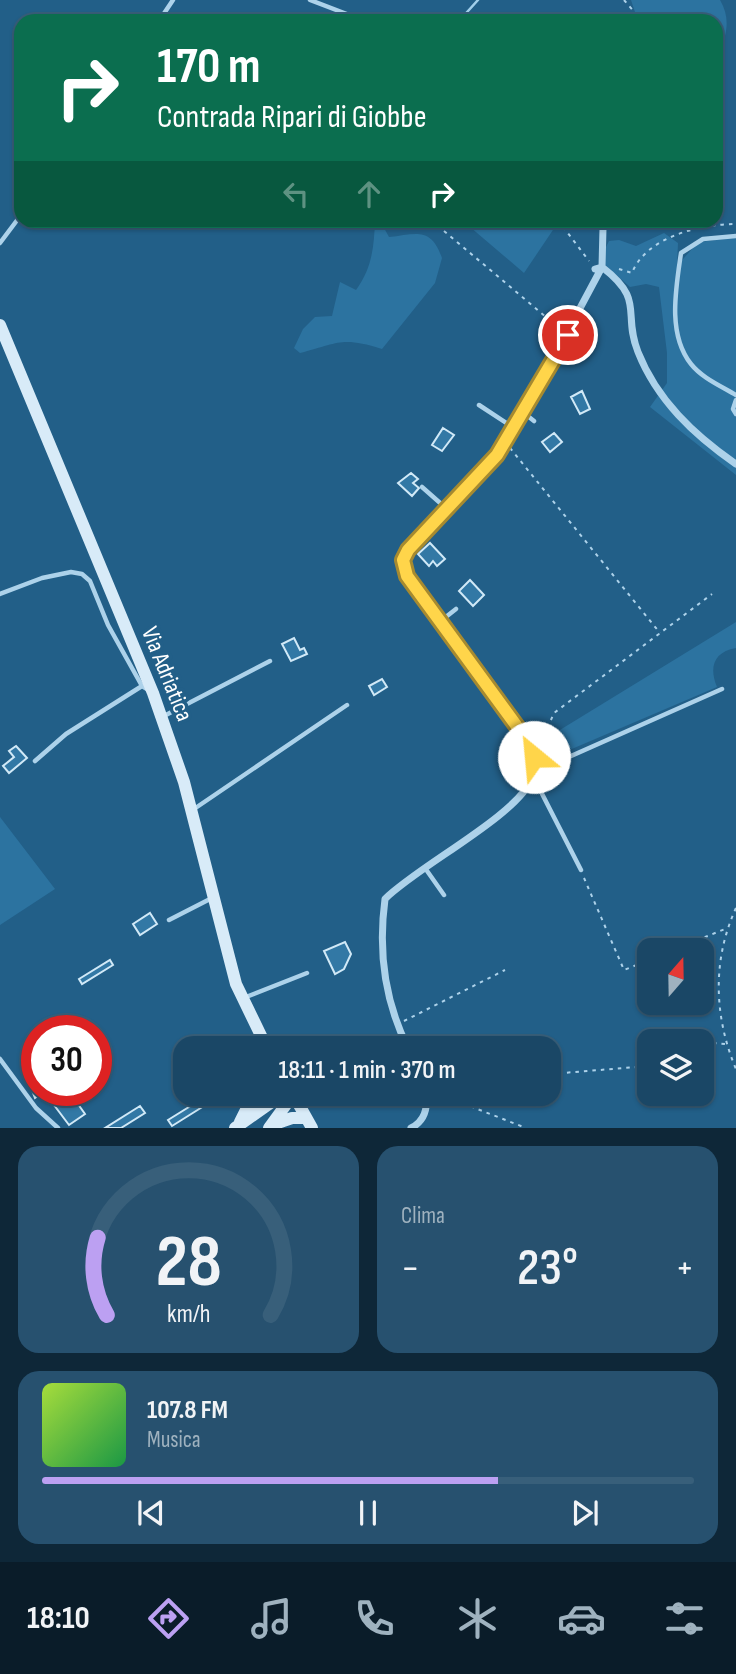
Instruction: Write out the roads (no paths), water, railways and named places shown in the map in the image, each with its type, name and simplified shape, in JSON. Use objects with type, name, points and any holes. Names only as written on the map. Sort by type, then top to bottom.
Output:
[{"type":"main road","name":"Via Adriatica","points":[[0,325],[147,690],[162,717],[191,811],[212,898],[242,999],[259,1034]]},
{"type":"main road","points":[[238,1127],[248,1106]]},
{"type":"main road","points":[[238,1127],[265,1106]]},
{"type":"main road","points":[[270,1127],[284,1106]]},
{"type":"main road","points":[[299,1106],[309,1123]]},
{"type":"main road","points":[[253,1114],[267,1116],[270,1127]]},
{"type":"main road","points":[[270,1127],[292,1118],[309,1123]]},
{"type":"street","points":[[402,1036],[385,978],[382,923],[385,900],[502,811],[533,776],[532,747],[442,620],[407,576],[403,560],[408,550],[448,510],[505,441],[524,413],[601,269],[603,228]]},
{"type":"street","points":[[601,269],[630,296],[637,350],[659,395],[682,421],[736,464]]},
{"type":"street","points":[[411,1128],[419,1124],[425,1115],[425,1106]]},
{"type":"lane","points":[[310,0],[347,14]]},
{"type":"lane","points":[[0,243],[14,224]]},
{"type":"lane","points":[[736,236],[704,239],[681,253],[674,310],[680,342],[691,363],[706,377],[736,397],[733,409],[736,414]]},
{"type":"lane","points":[[479,405],[514,428]]},
{"type":"lane","points":[[524,413],[534,421]]},
{"type":"lane","points":[[422,487],[448,510]]},
{"type":"lane","points":[[0,594],[42,578],[71,572],[82,574],[90,581],[108,625],[147,690],[66,734],[35,761]]},
{"type":"lane","points":[[442,620],[456,609]]},
{"type":"lane","points":[[162,717],[270,662]]},
{"type":"lane","points":[[581,870],[533,776],[722,690]]},
{"type":"lane","points":[[191,811],[347,705]]},
{"type":"lane","points":[[425,867],[444,895]]},
{"type":"lane","points":[[169,920],[212,898]]},
{"type":"lane","points":[[242,999],[307,973]]},
{"type":"lane","points":[[0,1059],[29,1099],[56,1128]]},
{"type":"waterway","points":[[465,14],[478,0]]}]
